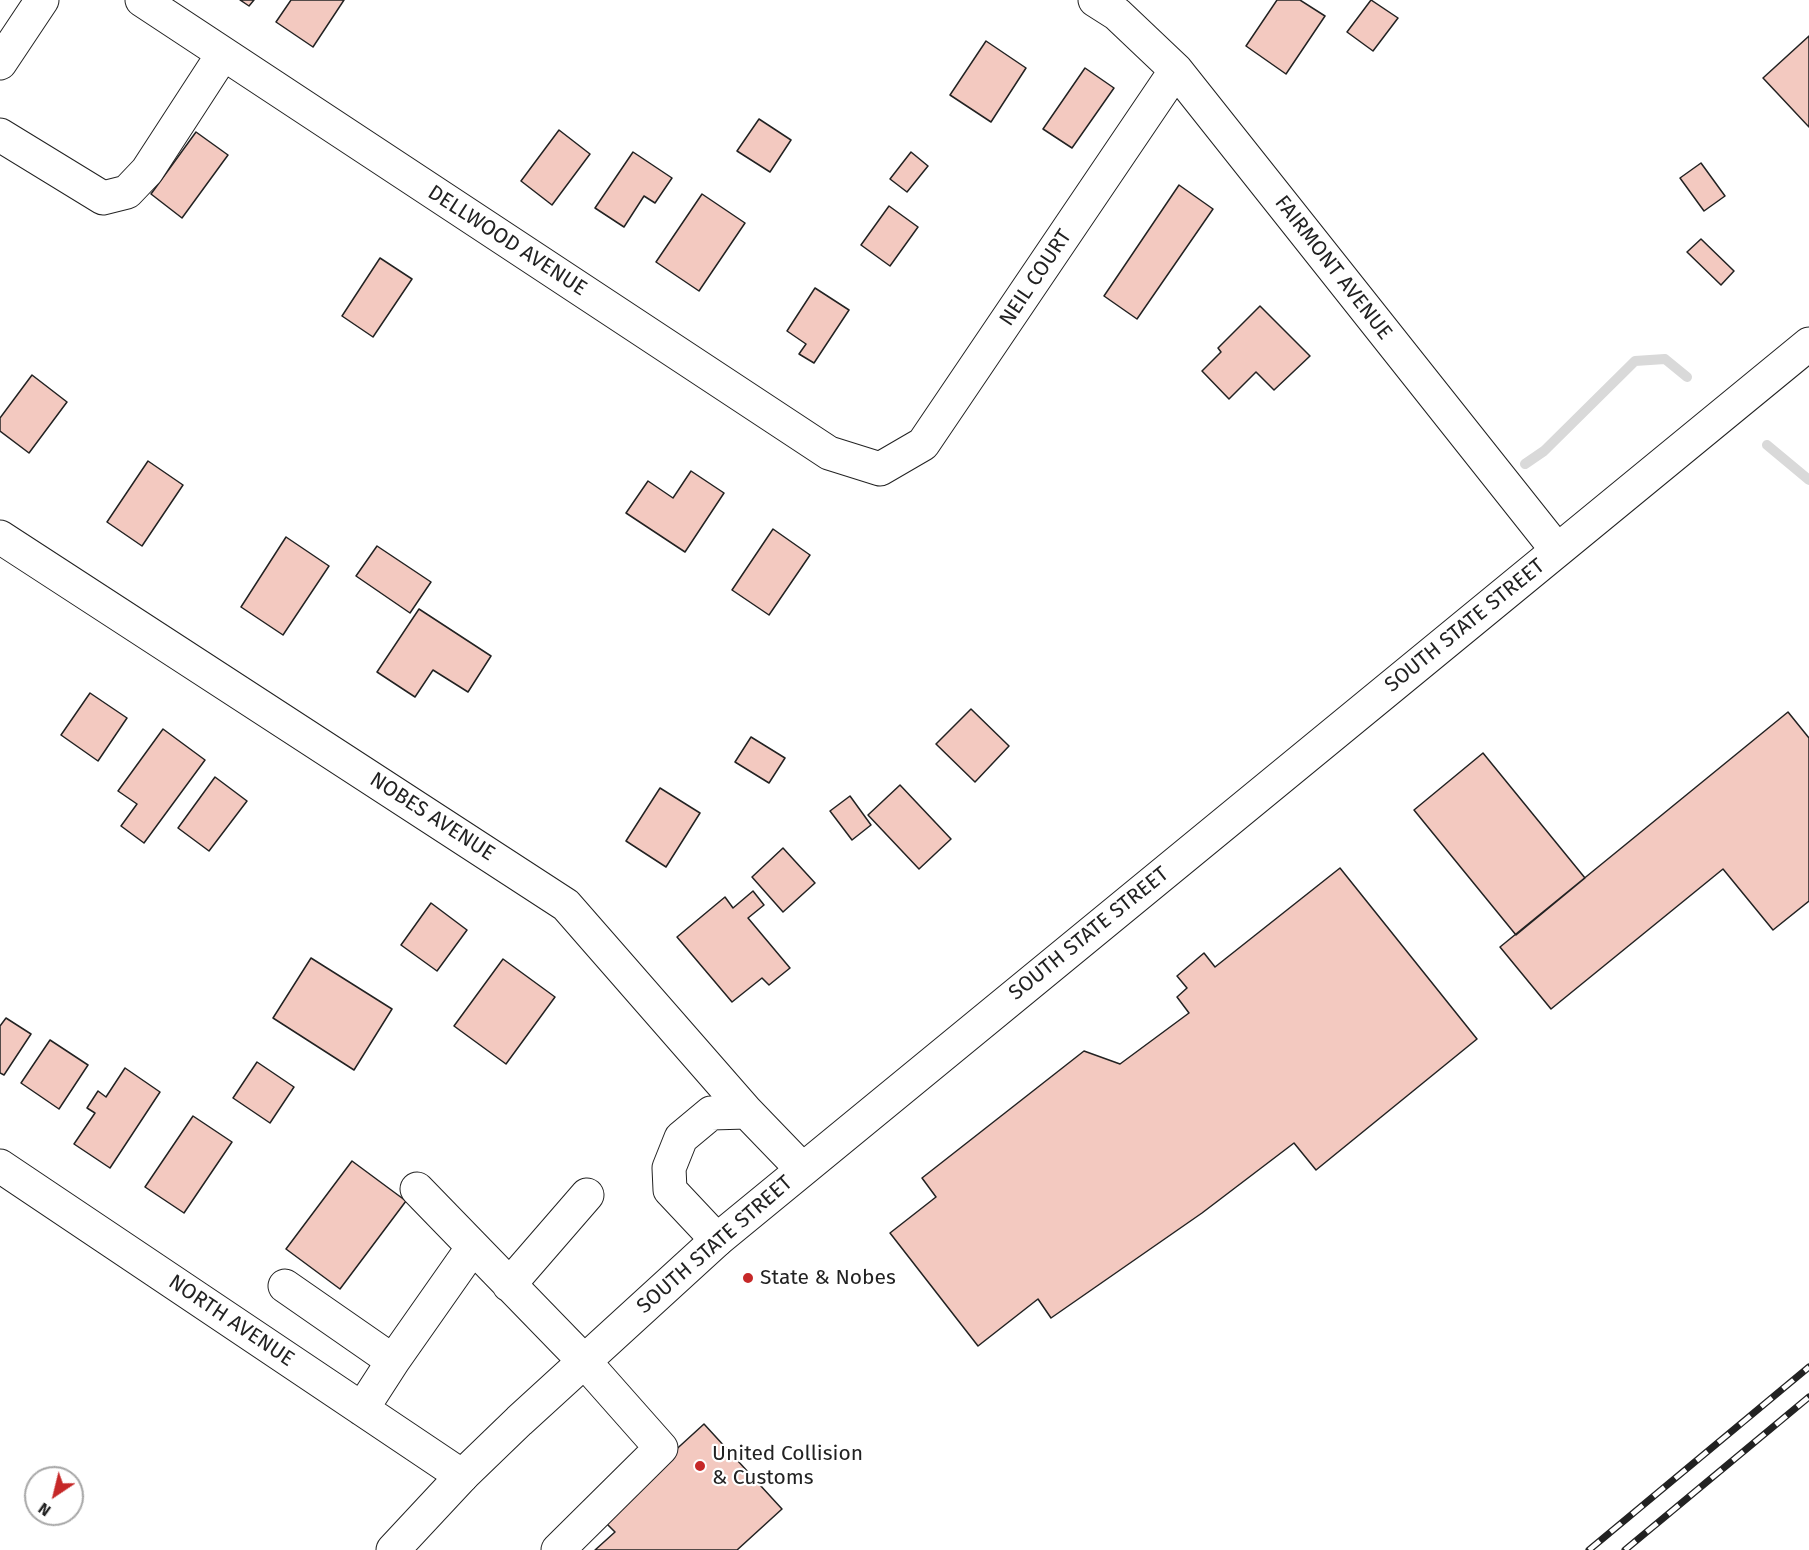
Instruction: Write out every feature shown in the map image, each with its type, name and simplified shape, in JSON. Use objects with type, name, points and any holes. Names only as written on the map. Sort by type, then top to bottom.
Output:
[{"type":"street","points":[[0,63],[42,0]]},
{"type":"street","name":"DELLWOOD AVENUE","points":[[142,0],[829,453],[879,469]]},
{"type":"street","name":"FAIRMONT AVENUE","points":[[1095,0],[1117,14],[1176,70],[1557,550]]},
{"type":"street","points":[[0,135],[103,198],[127,192],[147,171],[223,54]]},
{"type":"street","name":"NEIL COURT","points":[[879,469],[923,444],[1176,70]]},
{"type":"street","name":"SOUTH STATE STREET","points":[[393,1550],[462,1476],[717,1240],[1809,344]]},
{"type":"street","name":"NOBES AVENUE","points":[[0,537],[566,905],[747,1112],[802,1169]]},
{"type":"street","points":[[717,1240],[670,1191],[669,1168],[681,1138],[711,1113],[747,1112]]},
{"type":"street","name":"NORTH AVENUE","points":[[0,1166],[462,1476]]},
{"type":"street","points":[[417,1189],[584,1361],[662,1448],[558,1550]]},
{"type":"street","points":[[509,1285],[587,1195]]},
{"type":"street","points":[[362,1408],[473,1247]]},
{"type":"street","points":[[285,1286],[393,1361]]},
{"type":"building","points":[[240,0],[254,0],[249,6]]},
{"type":"building","points":[[291,0],[344,0],[313,47],[276,22]]},
{"type":"building","points":[[1277,0],[1300,0],[1325,16],[1286,74],[1246,46]]},
{"type":"building","points":[[1371,0],[1398,18],[1373,51],[1347,32]]},
{"type":"building","points":[[1809,36],[1809,127],[1763,78]]},
{"type":"building","points":[[986,41],[1026,68],[991,122],[950,95]]},
{"type":"building","points":[[1085,68],[1114,88],[1072,148],[1043,129]]},
{"type":"building","points":[[759,119],[791,140],[770,172],[737,151]]},
{"type":"building","points":[[559,130],[590,154],[552,205],[521,181]]},
{"type":"building","points":[[196,132],[228,155],[182,218],[151,194]]},
{"type":"building","points":[[633,152],[672,178],[655,203],[644,196],[624,227],[595,208]]},
{"type":"building","points":[[911,152],[928,166],[907,192],[890,179]]},
{"type":"building","points":[[1701,163],[1725,196],[1704,211],[1680,178]]},
{"type":"building","points":[[1179,185],[1213,209],[1137,319],[1104,296]]},
{"type":"building","points":[[702,194],[745,223],[699,291],[656,262]]},
{"type":"building","points":[[889,206],[918,227],[890,266],[861,245]]},
{"type":"building","points":[[1701,239],[1734,271],[1721,285],[1687,252]]},
{"type":"building","points":[[380,258],[412,279],[373,337],[342,316]]},
{"type":"building","points":[[815,288],[849,310],[814,363],[799,354],[806,344],[787,331]]},
{"type":"building","points":[[1260,306],[1310,356],[1274,390],[1256,372],[1229,399],[1202,371],[1221,352],[1218,348]]},
{"type":"building","points":[[32,375],[67,402],[29,453],[0,431],[0,418]]},
{"type":"building","points":[[148,461],[183,485],[142,546],[107,522]]},
{"type":"building","points":[[691,471],[724,493],[685,552],[626,513],[648,481],[673,498]]},
{"type":"building","points":[[773,529],[810,555],[769,615],[732,590]]},
{"type":"building","points":[[286,537],[329,566],[283,635],[241,607]]},
{"type":"building","points":[[377,546],[431,582],[410,613],[356,576]]},
{"type":"building","points":[[419,609],[491,656],[468,692],[433,670],[415,697],[377,672]]},
{"type":"building","points":[[90,693],[127,718],[98,761],[61,735]]},
{"type":"building","points":[[971,709],[1009,746],[975,782],[936,744]]},
{"type":"building","points":[[1788,712],[1809,738],[1809,901],[1773,930],[1723,869],[1551,1009],[1500,947]]},
{"type":"building","points":[[163,729],[205,760],[144,843],[121,826],[137,804],[118,791]]},
{"type":"building","points":[[751,737],[785,758],[769,783],[735,762]]},
{"type":"building","points":[[1483,753],[1585,878],[1516,935],[1414,810]]},
{"type":"building","points":[[215,777],[247,801],[209,851],[178,828]]},
{"type":"building","points":[[900,785],[951,839],[919,869],[868,815]]},
{"type":"building","points":[[660,788],[700,813],[666,867],[626,841]]},
{"type":"building","points":[[850,796],[871,825],[852,840],[830,811]]},
{"type":"building","points":[[783,848],[815,883],[783,912],[752,877]]},
{"type":"building","points":[[1340,868],[1477,1039],[1316,1170],[1294,1143],[1202,1213],[1051,1318],[1038,1299],[978,1346],[890,1233],[936,1197],[922,1178],[1084,1051],[1120,1064],[1189,1013],[1177,997],[1187,988],[1177,976],[1204,953],[1215,967]]},
{"type":"building","points":[[753,891],[764,905],[748,918],[790,968],[769,985],[762,978],[732,1002],[677,937],[725,897],[733,908]]},
{"type":"building","points":[[431,903],[467,930],[437,971],[401,945]]},
{"type":"building","points":[[311,958],[392,1009],[354,1070],[273,1018]]},
{"type":"building","points":[[503,959],[555,997],[506,1064],[454,1026]]},
{"type":"building","points":[[6,1018],[31,1034],[4,1075],[0,1073],[0,1026]]},
{"type":"building","points":[[50,1040],[88,1065],[59,1109],[21,1083]]},
{"type":"building","points":[[257,1062],[294,1087],[270,1123],[233,1098]]},
{"type":"building","points":[[125,1068],[160,1092],[110,1168],[74,1144],[95,1113],[87,1108],[98,1091],[106,1097]]},
{"type":"building","points":[[193,1116],[232,1142],[184,1213],[145,1187]]},
{"type":"building","points":[[352,1161],[406,1201],[340,1289],[286,1249]]},
{"type":"building","name":"United Collision & Customs","points":[[704,1424],[782,1509],[737,1550],[595,1550],[615,1532],[601,1518]]},
{"type":"waterway","points":[[1525,464],[1544,451],[1635,361],[1665,359],[1687,377]]},
{"type":"waterway","points":[[1767,445],[1809,480]]},
{"type":"railway","points":[[1589,1550],[1809,1367]]},
{"type":"railway","points":[[1625,1550],[1809,1397]]},
{"type":"place","name":"State & Nobes","points":[[748,1278]]},
{"type":"place","name":"United Collision & Customs","points":[[700,1466]]}]
